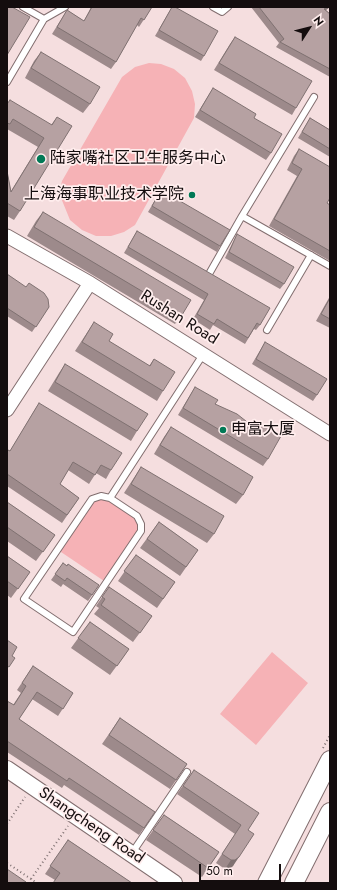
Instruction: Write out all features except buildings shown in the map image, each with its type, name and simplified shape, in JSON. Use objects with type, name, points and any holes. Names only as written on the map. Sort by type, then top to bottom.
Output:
[{"type":"main road","points":[[266,883],[330,760]]},
{"type":"main road","points":[[294,883],[330,812]]},
{"type":"street","name":"Rushan Road","points":[[7,236],[90,283],[204,353],[330,434]]},
{"type":"street","points":[[7,410],[90,283]]},
{"type":"street","name":"Shangcheng Road","points":[[7,769],[174,883]]},
{"type":"lane","points":[[23,7],[44,19]]},
{"type":"lane","points":[[7,82],[44,19],[65,7]]},
{"type":"lane","points":[[213,7],[222,12],[228,7]]},
{"type":"lane","points":[[209,274],[242,216],[314,97]]},
{"type":"lane","points":[[242,216],[330,266]]},
{"type":"lane","points":[[266,330],[311,255]]},
{"type":"lane","points":[[110,498],[204,353]]},
{"type":"lane","points":[[100,496],[110,498],[137,516],[141,524],[141,531],[73,632],[24,600],[92,499],[100,496]]},
{"type":"lane","points":[[132,853],[187,772]]},
{"type":"path","points":[[7,824],[32,786]]},
{"type":"path","points":[[31,879],[75,815]]},
{"type":"path","points":[[7,863],[37,883]]},
{"type":"shaded area","points":[[149,63],[161,64],[174,69],[185,78],[192,91],[195,104],[194,118],[135,225],[124,232],[111,236],[96,236],[82,230],[70,220],[59,193],[62,181],[122,77],[135,67]]},
{"type":"shaded area","points":[[101,496],[137,516],[141,531],[107,583],[58,550],[92,499]]},
{"type":"shaded area","points":[[272,652],[308,683],[256,745],[220,714]]},
{"type":"place","name":"陆家嘴社区卫生服务中心","points":[[41,159]]},
{"type":"place","name":"上海海事职业技术学院","points":[[192,195]]},
{"type":"place","name":"申富大厦","points":[[223,430]]}]
